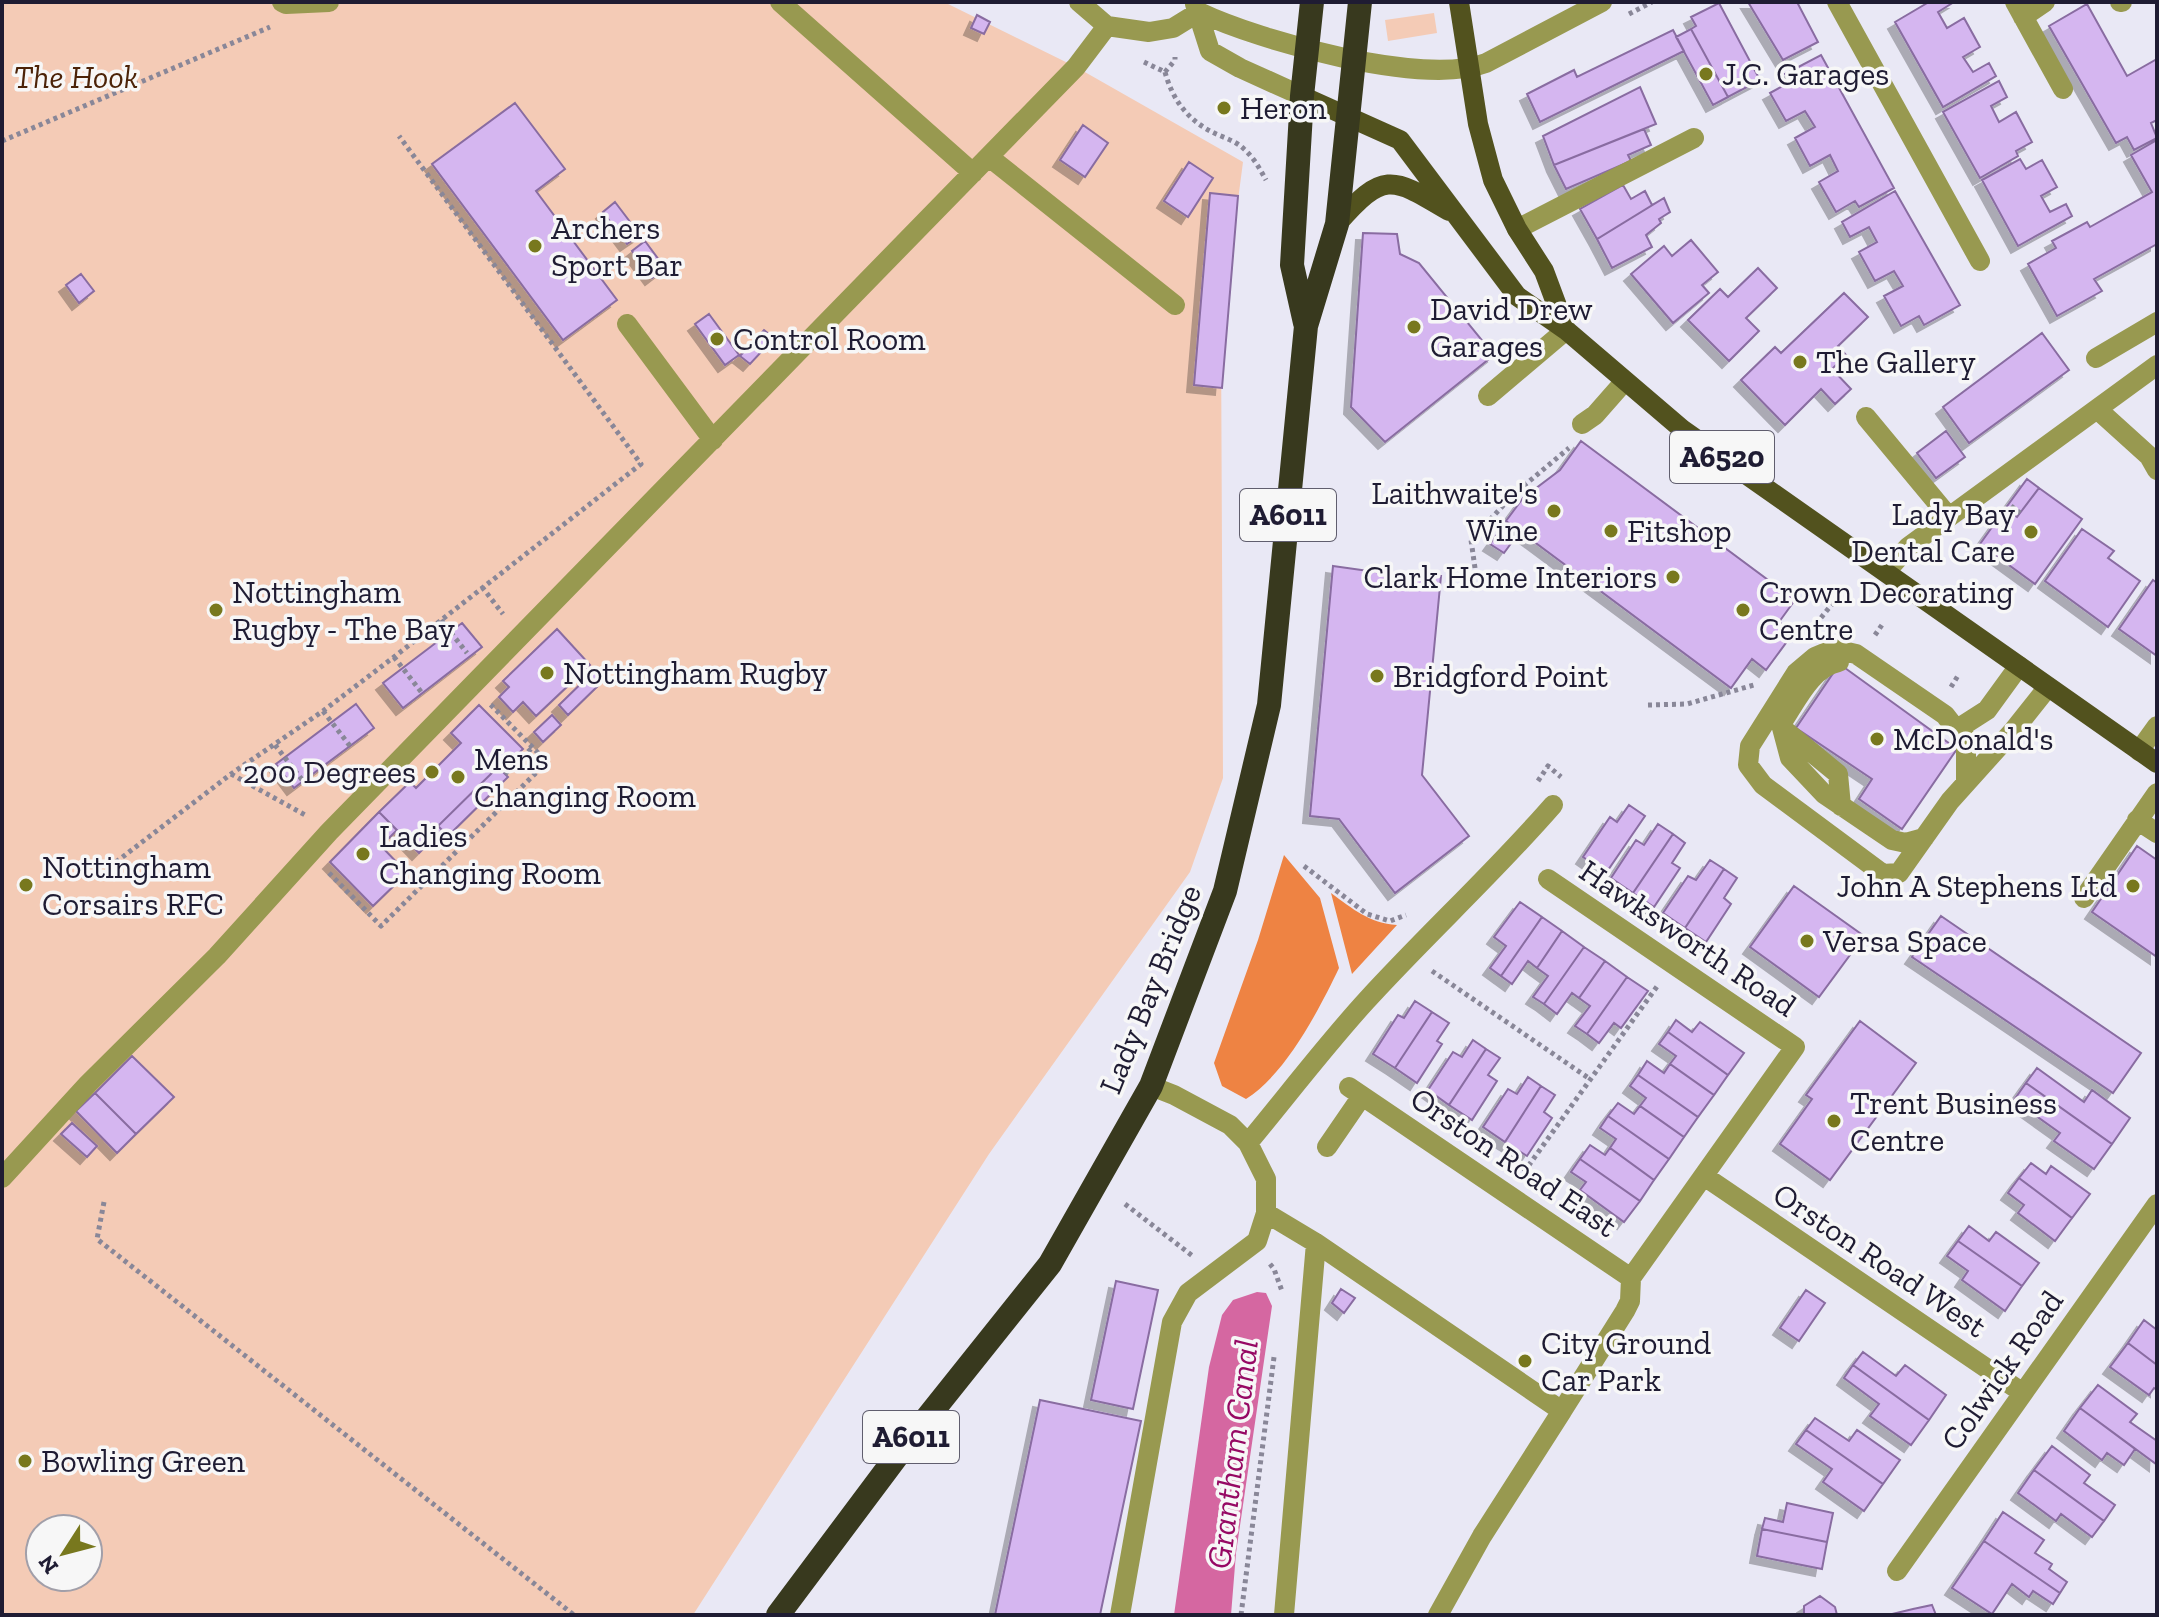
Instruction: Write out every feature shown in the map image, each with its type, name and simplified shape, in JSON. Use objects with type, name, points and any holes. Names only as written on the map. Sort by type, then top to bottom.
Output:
[{"type":"highway","name":"A6011","points":[[1302,96],[1312,2]]},
{"type":"highway","name":"A6011","points":[[1347,116],[1360,2]]},
{"type":"highway","name":"Lady Bay Bridge","points":[[1302,96],[1292,265],[1306,326]]},
{"type":"highway","name":"Lady Bay Bridge","points":[[778,1615],[903,1448],[1050,1264],[1151,1086],[1225,891],[1269,705],[1306,326],[1337,224],[1347,116]]},
{"type":"main road","name":"A6520","points":[[1459,2],[1478,124],[1493,180],[1517,229],[1544,271],[1566,330]]},
{"type":"main road","name":"A6520","points":[[1302,96],[1400,140],[1517,296],[1566,330],[1683,430],[2157,763]]},
{"type":"main road","points":[[1337,224],[1360,197],[1379,187],[1397,183],[1407,185],[1459,217]]},
{"type":"street","points":[[284,3],[329,2]]},
{"type":"street","points":[[780,2],[973,173]]},
{"type":"street","points":[[1079,2],[1107,26],[1149,32],[1173,28],[1196,7]]},
{"type":"street","points":[[1196,7],[1232,28],[1353,61],[1438,70],[1470,69],[1602,2]]},
{"type":"street","points":[[1837,2],[1980,261]]},
{"type":"street","points":[[2045,2],[2019,10],[2063,89]]},
{"type":"street","points":[[1196,7],[1210,51],[1302,96]]},
{"type":"street","points":[[2,1178],[88,1084],[217,956],[329,832],[1076,67],[1107,26]]},
{"type":"street","points":[[1517,229],[1694,138]]},
{"type":"street","points":[[989,157],[1175,305]]},
{"type":"street","points":[[2096,358],[2157,322]]},
{"type":"street","points":[[627,324],[713,440]]},
{"type":"street","points":[[1488,396],[1566,330]]},
{"type":"street","points":[[1886,572],[1908,547],[2157,365]]},
{"type":"street","points":[[1582,424],[1595,415],[1624,382]]},
{"type":"street","points":[[2097,409],[2149,456],[2157,470]]},
{"type":"street","points":[[1866,417],[1949,517]]},
{"type":"street","points":[[1966,782],[1966,746],[1957,725],[1856,654],[1834,649],[1815,657],[1796,673],[1750,746],[1748,765],[1763,785],[1883,874],[1899,873],[1966,782],[2048,687]]},
{"type":"street","points":[[1924,838],[1906,843],[1892,840],[1841,806],[1838,774],[1782,728],[1783,721],[1816,674],[1828,664],[1838,661],[1850,664],[1938,726],[1957,725],[1987,710],[2019,666]]},
{"type":"street","points":[[2139,751],[2157,726]]},
{"type":"street","points":[[2084,898],[2157,793]]},
{"type":"street","points":[[1248,1143],[1364,1003],[1553,805]]},
{"type":"street","points":[[2137,820],[2157,833]]},
{"type":"street","name":"Hawksworth Road","points":[[1548,879],[1795,1047],[1704,1176]]},
{"type":"street","points":[[1120,1615],[1167,1344],[1175,1314],[1188,1293],[1257,1241],[1266,1213],[1266,1179],[1248,1143],[1230,1125],[1215,1116],[1151,1086]]},
{"type":"street","name":"Orston Road East","points":[[1327,1147],[1356,1092],[1631,1278]]},
{"type":"street","points":[[1438,1615],[1482,1536],[1625,1311],[1630,1301],[1631,1278],[1704,1176]]},
{"type":"street","name":"Orston Road West","points":[[1704,1176],[2023,1393]]},
{"type":"street","name":"Colwick Road","points":[[1897,1571],[2157,1204]]},
{"type":"street","points":[[1266,1213],[1316,1243],[1562,1411]]},
{"type":"street","points":[[1284,1615],[1316,1243]]},
{"type":"path","points":[[2,141],[275,25],[284,3]]},
{"type":"path","points":[[1165,72],[1177,102],[1189,117],[1242,147],[1284,202],[1296,205]]},
{"type":"path","points":[[116,862],[231,774],[323,711],[641,464],[399,136]]},
{"type":"path","points":[[1475,568],[1471,540],[1514,494],[1571,446]]},
{"type":"path","points":[[1811,630],[1841,593]]},
{"type":"path","points":[[441,620],[470,657]]},
{"type":"path","points":[[394,657],[422,693]]},
{"type":"path","points":[[1648,705],[1687,704],[1757,684]]},
{"type":"path","points":[[310,854],[381,926],[547,762],[472,686]]},
{"type":"path","points":[[323,711],[350,746]]},
{"type":"path","points":[[275,745],[303,781]]},
{"type":"path","points":[[505,774],[533,747]]},
{"type":"path","points":[[231,774],[329,832]]},
{"type":"path","points":[[1304,866],[1367,914],[1390,921],[1418,910]]},
{"type":"path","points":[[1432,971],[1590,1079]]},
{"type":"path","points":[[1506,1193],[1658,984]]},
{"type":"path","points":[[104,1202],[97,1239],[574,1615]]},
{"type":"path","points":[[1125,1204],[1213,1272]]},
{"type":"path","points":[[1269,1264],[1274,1269],[1283,1295]]},
{"type":"path","points":[[1241,1615],[1274,1355]]},
{"type":"green space","name":"The Hook","points":[[2,2],[944,2],[1076,67],[1243,162],[1221,330],[1223,778],[1190,872],[989,1154],[693,1615],[2,1615]]},
{"type":"green space","points":[[1434,13],[1437,33],[1388,41],[1385,20]]},
{"type":"shaded area","points":[[1284,855],[1320,898],[1339,968],[1300,1040],[1274,1074],[1246,1099],[1222,1086],[1214,1063],[1258,940]]},
{"type":"shaded area","points":[[1331,893],[1370,918],[1397,925],[1352,974]]},
{"type":"water","name":"Grantham Canal","points":[[1257,1292],[1266,1293],[1272,1306],[1236,1553],[1231,1615],[1174,1615],[1209,1367],[1222,1315],[1233,1300]]},
{"type":"building","points":[[1748,2],[1797,2],[1818,42],[1783,60]]},
{"type":"building","points":[[1929,2],[1954,2],[1938,12],[1947,28],[1964,18],[1980,47],[1963,57],[1973,72],[1989,63],[1996,76],[1943,107],[1895,22]]},
{"type":"building","points":[[1719,3],[1760,80],[1728,97],[1691,29],[1696,26],[1691,17]]},
{"type":"building","points":[[2087,4],[2127,76],[2157,59],[2157,120],[2151,123],[2157,138],[2134,150],[2127,137],[2116,143],[2049,26]]},
{"type":"building","points":[[977,15],[990,22],[984,34],[971,28]]},
{"type":"building","name":"J.C. Garages","points":[[1691,29],[1728,97],[1713,105],[1676,37]]},
{"type":"building","points":[[1673,30],[1684,51],[1540,122],[1527,94],[1574,70],[1577,77]]},
{"type":"building","points":[[1821,55],[1894,188],[1859,207],[1855,201],[1836,212],[1819,182],[1838,171],[1830,155],[1810,166],[1795,138],[1815,127],[1805,111],[1786,121],[1770,93],[1790,82],[1785,74]]},
{"type":"building","points":[[1999,81],[2007,97],[1991,106],[1999,122],[2016,112],[2032,142],[2016,151],[2018,156],[1980,178],[1943,112]]},
{"type":"building","points":[[1640,87],[1656,124],[1554,165],[1543,136]]},
{"type":"building","name":"Archers Sport Bar","points":[[515,103],[565,169],[536,191],[617,300],[563,340],[432,164]]},
{"type":"building","points":[[1083,125],[1108,143],[1085,177],[1060,160]]},
{"type":"building","points":[[1644,129],[1651,145],[1628,155],[1631,161],[1566,189],[1554,165]]},
{"type":"building","points":[[2157,140],[2157,244],[2094,279],[2102,291],[2057,316],[2028,264],[2056,248],[2052,241],[2087,222],[2090,227],[2152,192],[2131,155]]},
{"type":"building","points":[[2020,159],[2026,169],[2042,160],[2057,187],[2041,196],[2050,212],[2066,204],[2072,216],[2018,246],[1982,180]]},
{"type":"building","points":[[1189,162],[1213,178],[1188,217],[1164,201]]},
{"type":"building","points":[[1623,185],[1631,199],[1645,191],[1652,205],[1664,198],[1597,239],[1580,209]]},
{"type":"building","points":[[1895,191],[1960,305],[1924,325],[1919,316],[1901,326],[1884,296],[1903,286],[1894,271],[1875,281],[1859,252],[1877,242],[1869,227],[1850,237],[1842,222]]},
{"type":"building","points":[[1210,193],[1238,196],[1222,388],[1194,385]]},
{"type":"building","points":[[1664,198],[1670,212],[1659,219],[1661,223],[1646,235],[1652,247],[1612,268],[1597,239]]},
{"type":"building","points":[[615,202],[640,235],[627,244],[603,212]]},
{"type":"building","name":"David Drew Garages","points":[[1363,233],[1397,234],[1400,254],[1419,263],[1494,355],[1385,442],[1351,407]]},
{"type":"building","points":[[1691,240],[1718,272],[1702,285],[1709,293],[1673,323],[1631,274],[1664,246],[1672,256]]},
{"type":"building","points":[[645,241],[665,268],[652,278],[632,251]]},
{"type":"building","points":[[1758,268],[1777,288],[1746,318],[1759,331],[1729,361],[1688,320],[1720,289],[1728,297]]},
{"type":"building","points":[[81,274],[94,291],[79,303],[66,285]]},
{"type":"building","name":"The Gallery","points":[[1844,293],[1868,317],[1838,346],[1846,355],[1832,369],[1851,389],[1835,404],[1821,389],[1785,425],[1741,380],[1775,347],[1781,353]]},
{"type":"building","name":"Control Room","points":[[709,314],[739,355],[725,365],[695,324]]},
{"type":"building","points":[[764,330],[774,338],[750,364],[740,356]]},
{"type":"building","points":[[2042,333],[2069,370],[1969,443],[1943,407]]},
{"type":"building","points":[[1946,431],[1965,457],[1936,478],[1917,453]]},
{"type":"building","name":"Bridgford Point","points":[[1581,441],[1795,600],[1779,622],[1794,632],[1766,670],[1752,659],[1731,688],[1506,521],[1523,498],[1560,470]]},
{"type":"building","points":[[2027,479],[2039,488],[2017,517],[2005,509]]},
{"type":"building","name":"Lady Bay Dental Care","points":[[2039,488],[2082,519],[2035,584],[1980,544],[2005,509],[2017,517]]},
{"type":"building","points":[[2082,529],[2114,551],[2108,558],[2140,581],[2108,627],[2045,581]]},
{"type":"building","points":[[1498,533],[1512,542],[1504,553],[1490,544]]},
{"type":"building","name":"Bridgford Point","points":[[1333,566],[1397,575],[1441,576],[1422,775],[1469,836],[1395,893],[1339,819],[1310,816]]},
{"type":"building","points":[[2153,580],[2157,583],[2157,656],[2119,629]]},
{"type":"building","points":[[462,623],[482,647],[403,708],[383,683]]},
{"type":"building","name":"Nottingham Rugby","points":[[557,629],[590,665],[536,716],[523,702],[513,712],[499,697],[509,687],[503,681]]},
{"type":"building","name":"McDonald's","points":[[1845,668],[1957,749],[1902,829],[1859,799],[1872,779],[1796,728],[1836,669]]},
{"type":"building","points":[[596,669],[605,679],[568,715],[559,705]]},
{"type":"building","points":[[356,704],[374,728],[294,788],[276,764]]},
{"type":"building","name":"Mens Changing Room","points":[[479,705],[523,749],[501,770],[498,767],[438,826],[442,830],[419,853],[379,812],[410,782],[416,788],[461,743],[451,733]]},
{"type":"building","points":[[552,715],[561,725],[543,742],[534,732]]},
{"type":"building","points":[[498,767],[508,777],[448,836],[438,826]]},
{"type":"building","points":[[1629,805],[1645,816],[1606,873],[1583,857],[1610,817],[1617,822]]},
{"type":"building","name":"Ladies Changing Room","points":[[379,812],[397,830],[381,846],[407,873],[373,906],[330,862]]},
{"type":"building","points":[[1658,824],[1673,834],[1633,893],[1611,878],[1636,840],[1644,845]]},
{"type":"building","points":[[1673,834],[1685,843],[1672,863],[1680,868],[1654,907],[1633,893]]},
{"type":"building","name":"John A Stephens Ltd","points":[[2137,846],[2157,860],[2157,957],[2092,912]]},
{"type":"building","points":[[1710,860],[1724,869],[1685,928],[1663,913],[1688,876],[1696,880]]},
{"type":"building","points":[[1724,869],[1737,878],[1724,898],[1731,904],[1706,942],[1685,928]]},
{"type":"building","name":"Versa Space","points":[[1794,886],[1864,936],[1819,997],[1750,947]]},
{"type":"building","points":[[1520,902],[1542,917],[1501,976],[1490,968],[1506,946],[1494,937]]},
{"type":"building","points":[[1941,916],[2141,1053],[2113,1093],[1912,957]]},
{"type":"building","points":[[1542,917],[1562,931],[1537,968],[1528,961],[1512,984],[1501,976]]},
{"type":"building","points":[[1562,931],[1584,947],[1544,1004],[1533,997],[1548,976],[1537,968]]},
{"type":"building","points":[[1584,947],[1605,961],[1579,998],[1572,993],[1557,1014],[1544,1004]]},
{"type":"building","points":[[1605,961],[1627,977],[1587,1034],[1575,1026],[1590,1006],[1579,998]]},
{"type":"building","points":[[1627,977],[1648,991],[1621,1028],[1614,1023],[1599,1043],[1587,1034]]},
{"type":"building","points":[[1415,1001],[1432,1012],[1395,1068],[1373,1054],[1398,1015],[1404,1018]]},
{"type":"building","points":[[1432,1012],[1449,1023],[1437,1041],[1442,1044],[1417,1083],[1395,1068]]},
{"type":"building","points":[[1676,1020],[1692,1032],[1700,1022],[1744,1053],[1728,1075],[1668,1032]]},
{"type":"building","name":"Trent Business Centre","points":[[1860,1021],[1916,1063],[1830,1180],[1780,1144],[1812,1099],[1806,1095]]},
{"type":"building","points":[[1668,1032],[1728,1075],[1714,1095],[1670,1064],[1676,1056],[1659,1044]]},
{"type":"building","points":[[1473,1040],[1486,1049],[1449,1105],[1428,1090],[1453,1052],[1462,1057]]},
{"type":"building","points":[[1486,1049],[1500,1058],[1488,1075],[1497,1081],[1472,1120],[1449,1105]]},
{"type":"building","points":[[132,1056],[174,1097],[136,1134],[95,1093]]},
{"type":"building","points":[[1647,1061],[1664,1073],[1670,1064],[1714,1095],[1698,1117],[1638,1075]]},
{"type":"building","points":[[2037,1068],[2084,1102],[2092,1090],[2130,1118],[2112,1144],[2026,1083]]},
{"type":"building","points":[[1638,1075],[1698,1117],[1684,1137],[1640,1106],[1646,1098],[1630,1086]]},
{"type":"building","points":[[1528,1077],[1541,1086],[1505,1142],[1483,1127],[1508,1089],[1517,1094]]},
{"type":"building","points":[[2026,1083],[2112,1144],[2094,1169],[2054,1141],[2060,1133],[2014,1100]]},
{"type":"building","points":[[1541,1086],[1555,1095],[1544,1112],[1552,1118],[1527,1156],[1505,1142]]},
{"type":"building","points":[[95,1093],[136,1134],[117,1153],[76,1111]]},
{"type":"building","points":[[1618,1103],[1634,1114],[1640,1106],[1684,1137],[1669,1159],[1608,1116]]},
{"type":"building","points":[[1608,1116],[1669,1159],[1654,1180],[1610,1148],[1616,1139],[1600,1128]]},
{"type":"building","points":[[72,1123],[97,1146],[87,1157],[61,1134]]},
{"type":"building","points":[[1590,1145],[1605,1155],[1610,1148],[1654,1180],[1640,1201],[1580,1159]]},
{"type":"building","points":[[1580,1159],[1640,1201],[1624,1222],[1580,1190],[1586,1182],[1571,1172]]},
{"type":"building","points":[[2031,1163],[2046,1174],[2051,1166],[2090,1194],[2072,1218],[2019,1178]]},
{"type":"building","points":[[2019,1178],[2072,1218],[2055,1241],[2018,1213],[2024,1205],[2008,1193]]},
{"type":"building","points":[[1969,1226],[1989,1241],[1996,1232],[2039,1263],[2022,1286],[1958,1241]]},
{"type":"building","points":[[1958,1241],[2022,1286],[2005,1311],[1962,1280],[1968,1271],[1947,1256]]},
{"type":"building","points":[[1116,1281],[1158,1290],[1133,1409],[1091,1400]]},
{"type":"building","points":[[1341,1289],[1355,1298],[1344,1313],[1332,1303]]},
{"type":"building","points":[[1806,1290],[1825,1303],[1799,1341],[1780,1328]]},
{"type":"building","points":[[2144,1320],[2157,1330],[2157,1365],[2128,1343]]},
{"type":"building","points":[[2128,1343],[2157,1365],[2157,1390],[2154,1388],[2149,1395],[2110,1367]]},
{"type":"building","points":[[1863,1352],[1896,1376],[1905,1365],[1946,1395],[1929,1420],[1853,1365]]},
{"type":"building","points":[[1853,1365],[1929,1420],[1911,1445],[1870,1416],[1879,1404],[1844,1378]]},
{"type":"building","points":[[2098,1385],[2137,1414],[2130,1422],[2157,1441],[2156,1464],[2080,1408]]},
{"type":"building","points":[[1040,1400],[1141,1421],[1100,1615],[995,1615]]},
{"type":"building","points":[[2080,1408],[2135,1449],[2124,1465],[2107,1453],[2102,1460],[2064,1431]]},
{"type":"building","points":[[1815,1418],[1849,1441],[1857,1430],[1900,1460],[1883,1484],[1806,1430]]},
{"type":"building","points":[[1806,1430],[1883,1484],[1864,1511],[1823,1482],[1832,1469],[1796,1444]]},
{"type":"building","points":[[2052,1446],[2090,1475],[2084,1483],[2115,1505],[2104,1521],[2034,1470]]},
{"type":"building","points":[[2034,1470],[2104,1521],[2092,1537],[2061,1514],[2056,1521],[2018,1493]]},
{"type":"building","points":[[1787,1503],[1833,1513],[1827,1542],[1762,1529],[1765,1518],[1783,1522]]},
{"type":"building","points":[[2003,1512],[2044,1540],[2035,1553],[2052,1564],[2049,1569],[2067,1582],[2060,1593],[1984,1541]]},
{"type":"building","points":[[1762,1529],[1827,1542],[1822,1569],[1757,1556]]},
{"type":"building","points":[[1984,1541],[2060,1593],[2053,1604],[2033,1591],[2029,1597],[2012,1584],[1992,1614],[1952,1588]]},
{"type":"building","points":[[1820,1596],[1835,1607],[1837,1615],[1804,1615],[1804,1606]]},
{"type":"building","points":[[1932,1605],[1936,1615],[1888,1615],[1913,1609]]},
{"type":"place","name":"J.C. Garages","points":[[1706,74]]},
{"type":"place","name":"Heron","points":[[1224,108]]},
{"type":"place","name":"Archers Sport Bar","points":[[535,246]]},
{"type":"place","name":"David Drew Garages","points":[[1414,327]]},
{"type":"place","name":"Control Room","points":[[717,339]]},
{"type":"place","name":"The Gallery","points":[[1800,362]]},
{"type":"place","name":"Laithwaite's Wine","points":[[1554,511]]},
{"type":"place","name":"Fitshop","points":[[1611,531]]},
{"type":"place","name":"Lady Bay Dental Care","points":[[2031,532]]},
{"type":"place","name":"Clark Home Interiors","points":[[1673,577]]},
{"type":"place","name":"Nottingham Rugby - The Bay","points":[[216,610]]},
{"type":"place","name":"Crown Decorating Centre","points":[[1743,610]]},
{"type":"place","name":"Nottingham Rugby","points":[[547,673]]},
{"type":"place","name":"Bridgford Point","points":[[1377,676]]},
{"type":"place","name":"McDonald's","points":[[1877,739]]},
{"type":"place","name":"200 Degrees","points":[[432,772]]},
{"type":"place","name":"Mens Changing Room","points":[[458,777]]},
{"type":"place","name":"Ladies Changing Room","points":[[363,854]]},
{"type":"place","name":"Nottingham Corsairs RFC","points":[[26,885]]},
{"type":"place","name":"John A Stephens Ltd","points":[[2133,886]]},
{"type":"place","name":"Versa Space","points":[[1807,941]]},
{"type":"place","name":"Trent Business Centre","points":[[1834,1121]]},
{"type":"place","name":"City Ground Car Park","points":[[1525,1361]]},
{"type":"place","name":"Bowling Green","points":[[25,1461]]}]
